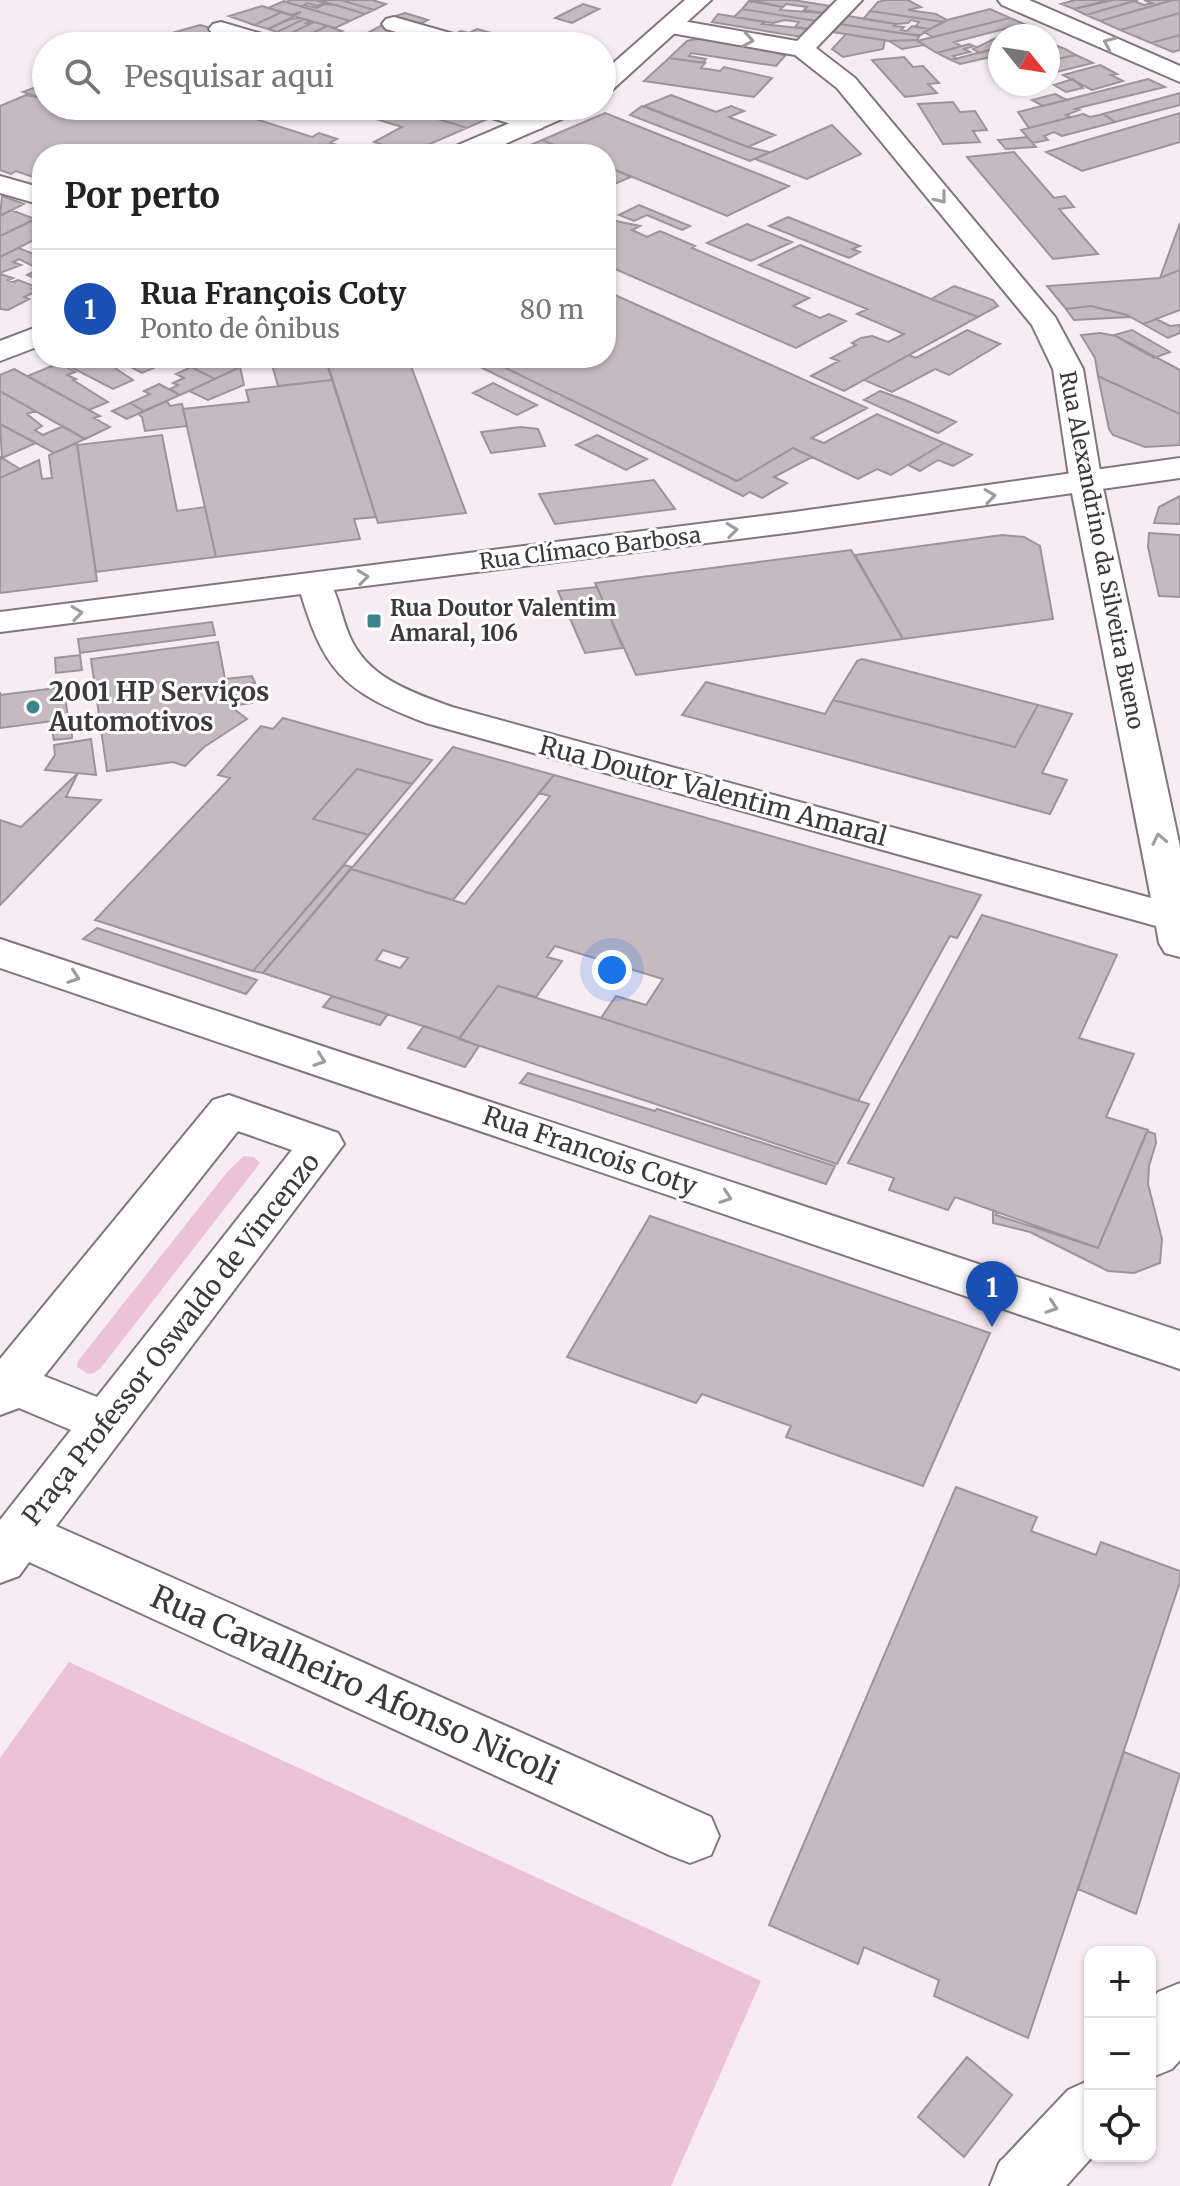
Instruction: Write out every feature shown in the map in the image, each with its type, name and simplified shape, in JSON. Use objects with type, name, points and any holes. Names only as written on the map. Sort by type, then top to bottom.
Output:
[{"type":"street","points":[[616,74],[699,0]]},
{"type":"street","points":[[802,49],[850,0]]},
{"type":"street","points":[[1010,0],[1180,75]]},
{"type":"street","points":[[394,24],[422,32]]},
{"type":"street","name":"Rua Alexandrino da Silveira Bueno","points":[[671,26],[802,49],[846,83],[1045,323],[1068,369],[1086,483],[1178,931]]},
{"type":"street","points":[[221,29],[231,32]]},
{"type":"street","points":[[523,120],[533,123]]},
{"type":"street","points":[[484,144],[540,120]]},
{"type":"street","points":[[0,184],[32,194]]},
{"type":"street","points":[[0,352],[32,338]]},
{"type":"street","name":"Rua Clímaco Barbosa","points":[[0,622],[315,584],[1180,468]]},
{"type":"street","name":"Rua Doutor Valentim Amaral","points":[[315,584],[327,631],[351,671],[383,695],[439,715],[1178,931]]},
{"type":"street","name":"Rua Francois Coty","points":[[0,953],[1180,1350]]},
{"type":"street","name":"Praça Professor Oswaldo de Vincenzo","points":[[5,1389],[229,1111],[322,1144],[10,1547]]},
{"type":"street","points":[[5,1389],[107,1423]]},
{"type":"street","name":"Rua Cavalheiro Afonso Nicoli","points":[[10,1547],[690,1836]]},
{"type":"street","points":[[1156,2040],[1180,2014]]},
{"type":"street","points":[[1024,2185],[1084,2119]]},
{"type":"shaded area","points":[[244,1156],[254,1157],[260,1163],[100,1369],[88,1374],[77,1367],[78,1361],[228,1171]]},
{"type":"shaded area","points":[[69,1662],[761,1981],[671,2186],[0,2186],[0,1758]]},
{"type":"building","points":[[315,0],[325,3],[304,5],[317,8],[325,4],[336,5],[365,14],[350,21],[286,2]]},
{"type":"building","points":[[318,0],[341,0],[374,10],[365,14]]},
{"type":"building","points":[[341,0],[372,0],[386,4],[374,10]]},
{"type":"building","points":[[751,0],[793,0],[830,6],[823,13],[804,10],[807,7],[786,4],[783,7]]},
{"type":"building","points":[[908,0],[921,7],[908,10],[936,14],[947,20],[870,11],[878,2]]},
{"type":"building","points":[[1075,0],[1105,1],[1074,9],[1061,4]]},
{"type":"building","points":[[1113,0],[1138,0],[1086,15],[1074,9]]},
{"type":"building","points":[[1144,0],[1173,0],[1100,21],[1086,15],[1134,1],[1144,5],[1152,3]]},
{"type":"building","points":[[1180,0],[1180,13],[1120,30],[1100,21]]},
{"type":"building","points":[[284,1],[350,21],[335,28],[293,16],[301,12],[290,15],[268,8]]},
{"type":"building","points":[[749,1],[783,7],[780,10],[823,13],[816,21],[742,9]]},
{"type":"building","points":[[583,4],[599,9],[572,23],[555,18]]},
{"type":"building","points":[[262,6],[282,12],[254,25],[229,16]]},
{"type":"building","points":[[742,9],[816,21],[808,29],[795,27],[799,22],[785,20],[773,23],[734,17]]},
{"type":"building","points":[[990,9],[1010,18],[933,37],[924,32],[947,20]]},
{"type":"building","points":[[870,11],[944,22],[930,29],[915,27],[919,22],[911,20],[896,24],[863,19]]},
{"type":"building","points":[[282,12],[295,16],[268,29],[254,25]]},
{"type":"building","points":[[405,13],[428,20],[415,26],[389,18]]},
{"type":"building","points":[[1180,13],[1180,35],[1151,43],[1120,30]]},
{"type":"building","points":[[718,14],[765,22],[762,24],[808,29],[801,37],[712,22]]},
{"type":"building","points":[[848,16],[896,24],[894,26],[904,27],[901,30],[907,31],[912,26],[930,29],[919,36],[840,24]]},
{"type":"building","points":[[1010,18],[1024,24],[988,24],[988,33],[954,42],[961,46],[937,53],[917,41]]},
{"type":"building","points":[[290,19],[304,19],[277,32],[268,29]]},
{"type":"building","points":[[304,19],[311,21],[293,32],[277,32]]},
{"type":"building","points":[[314,22],[327,26],[315,32],[293,32]]},
{"type":"building","points":[[384,24],[409,32],[369,32]]},
{"type":"building","points":[[840,24],[920,35],[917,40],[889,41],[833,32]]},
{"type":"building","points":[[200,25],[221,31],[219,32],[176,32]]},
{"type":"building","points":[[327,26],[342,31],[340,32],[315,32]]},
{"type":"building","points":[[846,34],[885,40],[883,49],[843,57],[832,49]]},
{"type":"building","points":[[1180,35],[1180,50],[1173,52],[1151,43]]},
{"type":"building","points":[[700,38],[770,50],[785,56],[776,66],[691,53],[689,56],[706,59],[703,63],[669,58],[687,41]]},
{"type":"building","points":[[917,40],[924,45],[902,49],[889,41]]},
{"type":"building","points":[[988,42],[988,51],[980,53],[973,49]]},
{"type":"building","points":[[969,44],[974,46],[964,49],[970,52],[953,56],[957,59],[951,60],[937,53]]},
{"type":"building","points":[[1060,47],[1065,49],[1076,55],[1060,58]]},
{"type":"building","points":[[988,50],[988,58],[960,64],[951,60]]},
{"type":"building","points":[[1076,55],[1093,63],[1060,71],[1060,58]]},
{"type":"building","points":[[904,57],[913,67],[923,66],[939,83],[928,84],[937,93],[905,97],[872,60]]},
{"type":"building","points":[[669,58],[705,63],[701,68],[720,71],[724,67],[772,78],[754,97],[644,81]]},
{"type":"building","points":[[1100,65],[1123,81],[1092,90],[1063,75]]},
{"type":"building","points":[[1073,79],[1083,88],[1066,92],[1060,88],[1060,83]]},
{"type":"building","points":[[1148,79],[1165,87],[1078,108],[1066,115],[1071,117],[1029,128],[1018,112]]},
{"type":"building","points":[[1180,93],[1180,105],[1115,122],[1103,114]]},
{"type":"building","points":[[26,95],[32,96],[32,120],[259,120],[312,137],[319,133],[337,139],[330,143],[334,144],[32,144],[32,177],[16,171],[11,174],[0,170],[0,106]]},
{"type":"building","points":[[671,95],[716,112],[731,106],[744,111],[729,117],[775,135],[748,147],[644,106]]},
{"type":"building","points":[[1059,96],[1067,100],[1043,106],[1032,100]]},
{"type":"building","points":[[953,102],[960,112],[975,111],[987,130],[973,131],[980,142],[943,144],[918,104]]},
{"type":"building","points":[[642,106],[748,147],[769,152],[750,161],[630,115]]},
{"type":"building","points":[[1180,113],[1180,142],[1082,171],[1046,152]]},
{"type":"building","points":[[1083,114],[1090,117],[1104,114],[1115,122],[1062,136],[1054,132],[1044,136],[1048,140],[1033,143],[1021,130]]},
{"type":"building","points":[[616,117],[789,186],[727,216],[616,170],[616,144],[552,144],[542,140],[589,120],[616,120]]},
{"type":"building","points":[[379,120],[441,120],[467,128],[430,144],[374,142],[402,127]]},
{"type":"building","points":[[441,120],[485,120],[467,128]]},
{"type":"building","points":[[832,125],[861,154],[807,179],[755,159]]},
{"type":"building","points":[[1027,137],[1036,147],[1006,149],[998,140]]},
{"type":"building","points":[[1014,152],[1054,198],[1065,196],[1074,207],[1059,209],[1098,254],[1053,259],[967,157]]},
{"type":"building","points":[[616,170],[631,177],[616,183]]},
{"type":"building","points":[[2,196],[24,204],[0,216]]},
{"type":"building","points":[[639,205],[690,226],[682,230],[647,215],[634,221],[619,215]]},
{"type":"building","points":[[11,210],[32,220],[0,236],[0,216]]},
{"type":"building","points":[[788,217],[860,246],[852,249],[860,252],[849,258],[769,226]]},
{"type":"building","points":[[32,221],[32,241],[0,257],[0,236]]},
{"type":"building","points":[[616,221],[640,226],[632,230],[647,237],[660,231],[695,246],[692,248],[809,298],[793,306],[820,318],[829,314],[846,321],[796,348],[616,269]]},
{"type":"building","points":[[1180,223],[1180,270],[1160,278]]},
{"type":"building","points":[[747,224],[792,242],[751,261],[707,243]]},
{"type":"building","points":[[800,245],[978,317],[844,391],[811,376],[839,361],[831,358],[856,345],[852,343],[861,338],[872,336],[888,342],[904,334],[857,314],[867,309],[759,265]]},
{"type":"building","points":[[18,248],[32,253],[32,266],[19,259],[13,262],[21,265],[0,273],[0,257]]},
{"type":"building","points":[[1180,270],[1180,310],[1143,324],[1127,315],[1091,306],[1066,309],[1047,286],[1160,278]]},
{"type":"building","points":[[0,274],[13,278],[8,280],[13,282],[18,280],[32,285],[32,293],[24,297],[29,299],[8,310],[0,309]]},
{"type":"building","points":[[954,286],[993,300],[998,306],[978,317],[931,299]]},
{"type":"building","points":[[616,295],[867,408],[811,438],[824,443],[877,414],[944,443],[891,475],[877,469],[858,479],[793,448],[737,481],[505,368],[616,368]]},
{"type":"building","points":[[1091,306],[1129,317],[1074,320],[1066,309]]},
{"type":"building","points":[[1156,319],[1170,326],[1180,325],[1180,333],[1168,338],[1143,324]]},
{"type":"building","points":[[967,330],[1000,344],[949,375],[935,369],[892,392],[864,380],[909,355],[916,358]]},
{"type":"building","points":[[1132,330],[1170,352],[1154,358],[1114,335]]},
{"type":"building","points":[[1100,333],[1116,336],[1180,370],[1180,414],[1098,376],[1095,358],[1081,335]]},
{"type":"building","points":[[47,368],[68,368],[75,372],[67,375],[108,402],[89,410],[28,376]]},
{"type":"building","points":[[72,368],[115,368],[133,380],[113,389]]},
{"type":"building","points":[[133,368],[154,368],[142,373]]},
{"type":"building","points":[[193,368],[238,368],[215,379]]},
{"type":"building","points":[[193,368],[215,379],[180,395],[170,389],[178,385],[173,383],[184,378],[176,374]]},
{"type":"building","points":[[240,368],[244,385],[208,400],[189,391]]},
{"type":"building","points":[[273,368],[328,368],[332,380],[278,386]]},
{"type":"building","points":[[329,368],[412,368],[466,513],[378,523]]},
{"type":"building","points":[[482,368],[505,368],[737,481],[793,448],[812,457],[774,477],[787,483],[762,498],[750,492],[743,496]]},
{"type":"building","points":[[14,369],[100,416],[94,418],[110,427],[85,439],[0,391],[0,375]]},
{"type":"building","points":[[1098,376],[1180,414],[1180,445],[1145,447],[1113,435]]},
{"type":"building","points":[[332,380],[376,517],[354,519],[360,539],[216,557],[183,409],[249,402],[246,390]]},
{"type":"building","points":[[493,383],[537,405],[517,415],[473,393]]},
{"type":"building","points":[[159,384],[180,395],[144,411],[130,403],[150,394],[144,391]]},
{"type":"building","points":[[0,391],[35,411],[27,414],[42,426],[35,430],[43,435],[63,426],[85,439],[54,453],[0,424]]},
{"type":"building","points":[[880,391],[956,422],[938,433],[864,400]]},
{"type":"building","points":[[167,401],[170,406],[182,404],[187,426],[145,431],[142,417],[138,414]]},
{"type":"building","points":[[130,403],[144,411],[127,419],[112,411]]},
{"type":"building","points":[[0,424],[36,443],[2,458]]},
{"type":"building","points":[[521,427],[538,429],[545,446],[491,453],[481,432]]},
{"type":"building","points":[[162,435],[177,511],[205,507],[216,557],[96,572],[77,445]]},
{"type":"building","points":[[597,435],[647,459],[626,470],[576,445]]},
{"type":"building","points":[[77,443],[97,581],[0,593],[0,478],[39,460],[42,479],[52,478],[49,455]]},
{"type":"building","points":[[944,443],[972,455],[953,466],[938,460],[920,471],[908,465]]},
{"type":"building","points":[[2,458],[20,469],[0,478]]},
{"type":"building","points":[[654,480],[675,509],[555,524],[539,494]]},
{"type":"building","points":[[1180,496],[1180,524],[1154,523],[1159,507]]},
{"type":"building","points":[[1149,533],[1180,535],[1180,597],[1159,596],[1148,547]]},
{"type":"building","points":[[1002,535],[1024,537],[1040,546],[1053,619],[903,639],[855,555]]},
{"type":"building","points":[[851,550],[903,639],[636,675],[595,583]]},
{"type":"building","points":[[597,587],[623,648],[585,653],[558,591]]},
{"type":"building","points":[[212,622],[215,635],[80,653],[78,639]]},
{"type":"building","points":[[218,642],[225,679],[252,676],[255,683],[245,684],[252,703],[230,706],[247,719],[204,747],[185,766],[173,762],[107,771],[91,659]]},
{"type":"building","points":[[80,655],[82,670],[56,673],[55,658]]},
{"type":"building","points":[[862,659],[1038,705],[1015,747],[833,700],[857,661]]},
{"type":"building","points":[[706,682],[825,714],[833,700],[1015,747],[1038,705],[1072,714],[1042,773],[1067,780],[1050,814],[682,715]]},
{"type":"building","name":"2001 HP Serviços Automotivos","points":[[64,687],[68,719],[0,728],[0,695]]},
{"type":"building","points":[[283,718],[432,760],[412,784],[357,769],[313,819],[369,835],[253,971],[95,920],[230,778],[218,775],[261,726],[273,729]]},
{"type":"building","points":[[72,729],[72,738],[54,740],[52,731]]},
{"type":"building","points":[[91,739],[96,775],[45,770],[55,755],[54,745]]},
{"type":"building","points":[[453,747],[554,775],[453,900],[351,869]]},
{"type":"building","points":[[357,769],[412,784],[369,835],[313,819]]},
{"type":"building","points":[[78,773],[66,797],[101,800],[0,905],[0,820],[21,827]]},
{"type":"building","points":[[554,775],[981,895],[957,938],[950,936],[858,1101],[601,1018],[616,996],[646,1005],[663,979],[555,946],[547,957],[562,961],[536,997],[498,986],[459,1038],[263,973],[351,869],[465,904],[550,796],[539,793]],"holes":[[[383,950],[408,958],[400,968],[376,960]]]},
{"type":"building","points":[[344,865],[352,867],[263,973],[253,971]]},
{"type":"building","points":[[982,915],[1117,955],[1079,1038],[1134,1054],[1106,1117],[1148,1130],[1098,1248],[955,1197],[948,1210],[889,1190],[894,1178],[848,1163]]},
{"type":"building","points":[[97,928],[257,980],[246,994],[83,939]]},
{"type":"building","points":[[498,986],[869,1104],[837,1164],[459,1039]]},
{"type":"building","points":[[332,996],[388,1014],[380,1025],[323,1007]]},
{"type":"building","points":[[424,1026],[479,1046],[465,1067],[408,1048]]},
{"type":"building","points":[[528,1073],[655,1111],[657,1109],[835,1166],[826,1184],[520,1083]]},
{"type":"building","points":[[1147,1131],[1155,1134],[1156,1143],[1149,1166],[1148,1184],[1162,1239],[1160,1263],[1134,1273],[1108,1271],[1030,1232],[993,1223],[993,1210],[997,1212],[996,1215],[1098,1248]]},
{"type":"building","points":[[650,1216],[990,1333],[923,1486],[786,1437],[791,1426],[702,1394],[696,1403],[567,1357]]},
{"type":"building","points":[[956,1487],[1037,1517],[1031,1531],[1096,1555],[1101,1542],[1180,1571],[1180,1582],[1028,2038],[934,1996],[939,1980],[864,1947],[858,1964],[769,1925]]},
{"type":"building","points":[[1124,1752],[1180,1774],[1136,1914],[1078,1889]]},
{"type":"building","points":[[967,2057],[1012,2095],[964,2157],[918,2117]]},
{"type":"place","name":"Rua Doutor Valentim Amaral, 106","points":[[374,621]]},
{"type":"place","name":"2001 HP Serviços Automotivos","points":[[33,707]]},
{"type":"place","name":"Rua François Coty","points":[[992,1327]]}]
